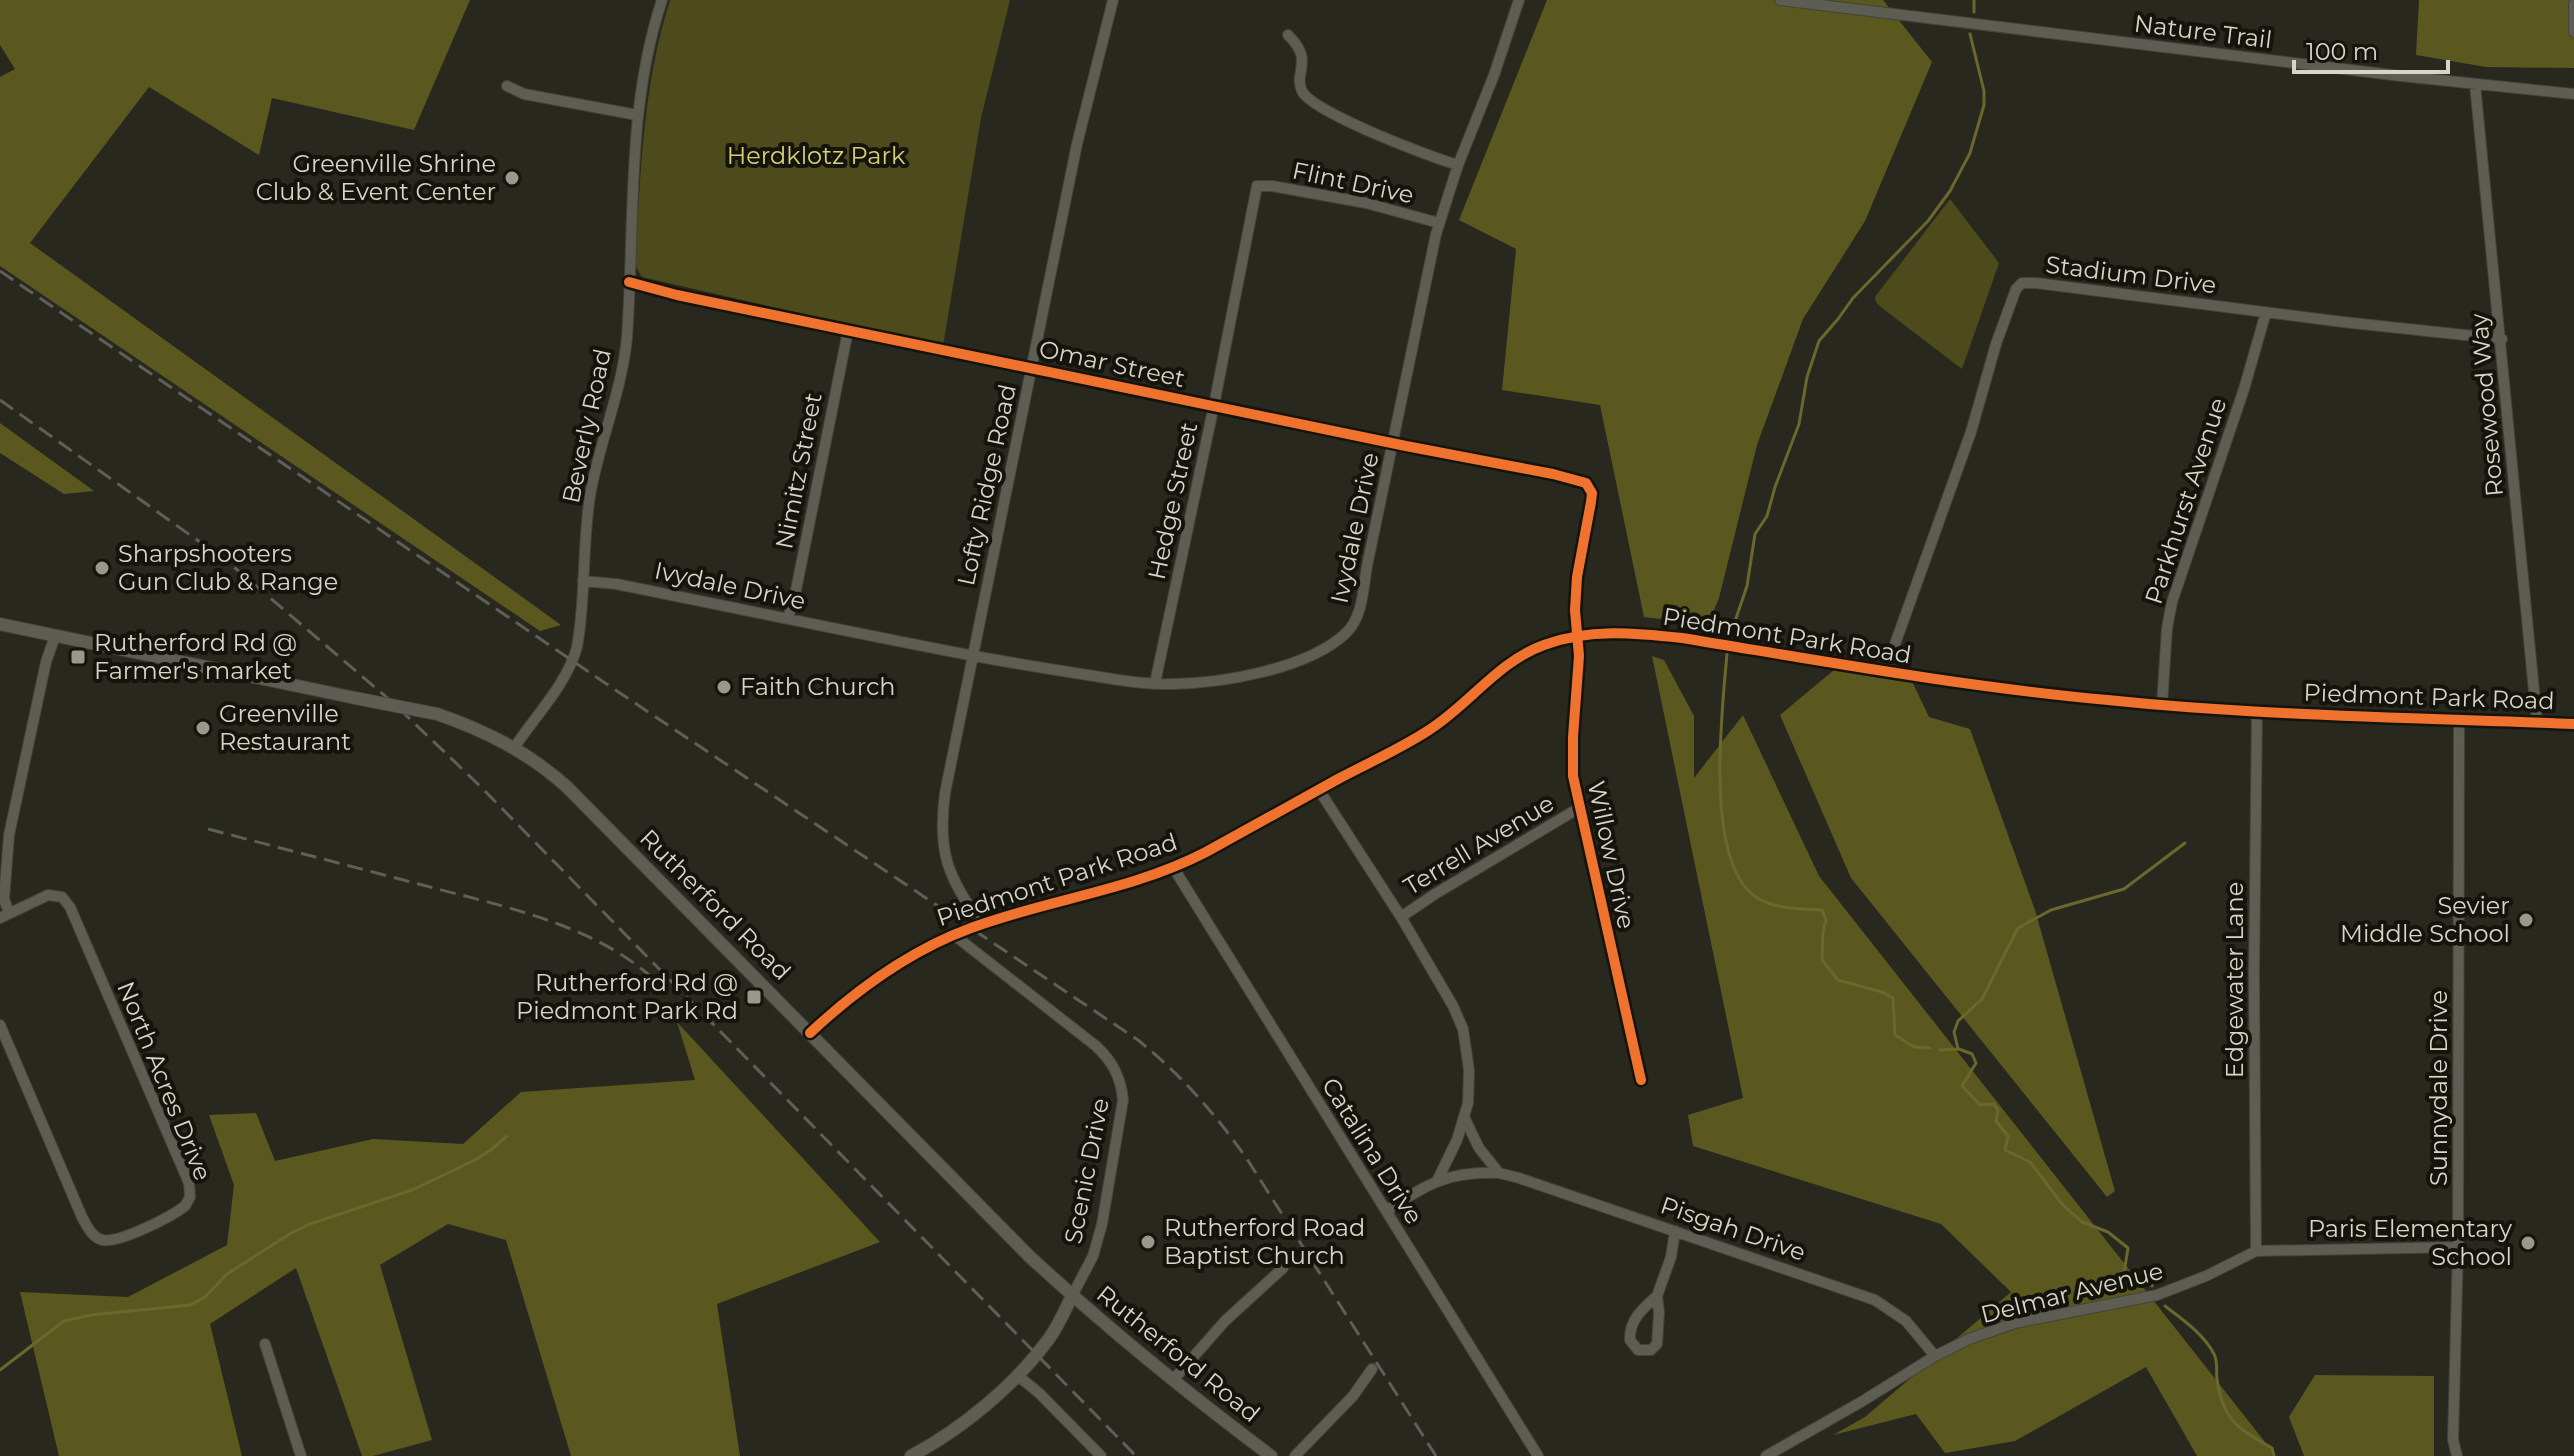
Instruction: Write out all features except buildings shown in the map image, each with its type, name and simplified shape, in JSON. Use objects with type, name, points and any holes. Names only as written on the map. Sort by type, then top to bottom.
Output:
[{"type":"street","name":"Beverly Road","points":[[514,748],[574,661],[580,631],[585,530],[623,367],[637,115],[652,29],[662,0]]},
{"type":"street","name":"Lofty Ridge Road","points":[[982,925],[952,878],[943,847],[945,793],[1077,144],[1113,0]]},
{"type":"street","name":"Ivydale Drive","points":[[583,581],[616,584],[1036,667],[1155,683],[1220,679],[1291,665],[1317,654],[1348,633],[1361,609],[1439,223],[1519,0]]},
{"type":"street","name":"Nature Trail","points":[[1780,0],[2574,94]]},
{"type":"street","points":[[2574,4],[2574,32]]},
{"type":"street","points":[[1288,35],[1303,56],[1301,88],[1307,97],[1345,120],[1384,138],[1458,165]]},
{"type":"street","name":"Rosewood Way","points":[[2475,84],[2537,722]]},
{"type":"street","points":[[507,86],[524,94],[637,115]]},
{"type":"street","name":"Flint Drive","points":[[1257,186],[1366,203],[1439,223]]},
{"type":"street","name":"Hedge Street","points":[[1155,683],[1257,186]]},
{"type":"street","name":"Omar Street","points":[[629,282],[848,331],[1586,483]]},
{"type":"street","name":"Stadium Drive","points":[[1885,672],[1971,432],[1996,344],[2019,285],[2036,283],[2502,339]]},
{"type":"street","name":"Parkhurst Avenue","points":[[2162,705],[2167,628],[2172,602],[2244,389],[2266,312]]},
{"type":"street","name":"Nimitz Street","points":[[788,618],[848,331]]},
{"type":"street","name":"Willow Drive","points":[[1586,483],[1592,493],[1577,577],[1576,636],[1579,656],[1573,776],[1641,1080]]},
{"type":"street","name":"Rutherford Road","points":[[0,624],[437,714],[481,730],[537,762],[567,787],[1016,1243],[1072,1296],[1271,1456]]},
{"type":"street","name":"Piedmont Park Road","points":[[810,1033],[894,967],[923,949],[982,925],[1136,882],[1173,867],[1431,729],[1517,658],[1543,645],[1576,636],[1640,633],[1973,686],[2162,705],[2574,724]]},
{"type":"street","name":"North Acres Drive","points":[[0,1025],[82,1217],[94,1235],[105,1240],[118,1238],[185,1206],[190,1197],[189,1183],[70,907],[62,897],[48,895],[4,916],[9,835],[46,662],[55,636]]},
{"type":"street","name":"Edgewater Lane","points":[[2256,1251],[2254,974],[2257,710]]},
{"type":"street","name":"Sunnydale Drive","points":[[2457,1456],[2453,1440],[2458,1247],[2459,719]]},
{"type":"street","points":[[1319,790],[1401,917],[1463,1029],[1469,1070],[1468,1103],[1465,1119],[1438,1179]]},
{"type":"street","name":"Terrell Avenue","points":[[1401,917],[1579,808]]},
{"type":"street","name":"Catalina Drive","points":[[1173,867],[1538,1456]]},
{"type":"street","name":"Scenic Drive","points":[[954,935],[1096,1046],[1111,1062],[1121,1081],[1123,1100],[1102,1224],[1093,1256],[1072,1296]]},
{"type":"street","points":[[1465,1119],[1479,1148],[1499,1173]]},
{"type":"street","name":"Pisgah Drive","points":[[1386,1211],[1438,1179],[1478,1172],[1499,1173],[1875,1300],[1906,1321],[1935,1356]]},
{"type":"street","points":[[1657,1296],[1632,1324],[1630,1340],[1638,1350],[1651,1350],[1657,1344],[1657,1296],[1671,1257],[1675,1231]]},
{"type":"street","name":"Delmar Avenue","points":[[1766,1456],[1935,1356],[1969,1339],[2015,1323],[2157,1295],[2206,1276],[2256,1251],[2458,1247]]},
{"type":"street","points":[[1173,1380],[1225,1321],[1283,1268]]},
{"type":"street","points":[[911,1456],[930,1451],[1017,1375],[1051,1337],[1072,1296]]},
{"type":"street","points":[[265,1344],[301,1456]]},
{"type":"street","points":[[1295,1456],[1353,1396],[1372,1369]]},
{"type":"street","points":[[1017,1375],[1101,1456]]},
{"type":"green space","name":"Herdklotz Park","points":[[670,0],[1010,0],[981,118],[943,346],[642,277],[635,265],[644,131],[654,66]]},
{"type":"green space","points":[[1950,199],[1999,263],[1962,369],[1882,308],[1875,297]]},
{"type":"shaded area","points":[[0,0],[470,0],[414,130],[272,98],[259,155],[149,87],[30,243],[561,625],[540,631],[0,266],[0,77],[15,69],[0,45]]},
{"type":"shaded area","points":[[1547,0],[1883,0],[1932,62],[1865,221],[1803,319],[1757,445],[1719,598],[1708,625],[1644,617],[1600,405],[1502,390],[1516,249],[1459,220]]},
{"type":"shaded area","points":[[2419,0],[2574,0],[2574,68],[2486,67],[2416,55]]},
{"type":"shaded area","points":[[0,423],[94,491],[64,494],[0,453]]},
{"type":"shaded area","points":[[1652,656],[1664,660],[1694,716],[1694,778],[1743,715],[1819,876],[2276,1456],[2197,1456],[2146,1367],[2015,1441],[1945,1453],[1916,1414],[1833,1435],[1865,1417],[2011,1292],[1941,1224],[1693,1146],[1688,1115],[1743,1098]]},
{"type":"shaded area","points":[[1834,670],[1911,679],[1929,717],[1970,729],[2035,910],[2115,1191],[2107,1197],[1851,878],[1780,715]]},
{"type":"shaded area","points":[[677,1022],[880,1242],[717,1304],[740,1456],[571,1456],[506,1240],[448,1224],[380,1265],[432,1440],[373,1456],[362,1456],[296,1268],[210,1324],[242,1456],[59,1456],[20,1292],[128,1297],[227,1245],[234,1185],[209,1115],[256,1113],[275,1161],[373,1139],[463,1144],[521,1092],[695,1080]]},
{"type":"shaded area","points":[[2315,1375],[2434,1376],[2434,1456],[2304,1456],[2289,1417]]},
{"type":"waterway","points":[[1974,0],[1974,12]]},
{"type":"waterway","points":[[1730,636],[1747,586],[1755,534],[1767,516],[1799,424],[1807,377],[1819,341],[1853,298],[1928,221],[1950,191],[1970,153],[1984,105],[1984,91],[1970,34]]},
{"type":"waterway","points":[[1727,654],[1720,780],[1722,816],[1737,875],[1752,894],[1767,903],[1822,910],[1826,920],[1822,960],[1838,980],[1893,998],[1895,1035],[1914,1047],[1929,1048]]},
{"type":"waterway","points":[[1958,1049],[1954,1032],[1958,1021],[1982,999],[2018,928],[2051,910],[2124,889],[2185,843]]},
{"type":"waterway","points":[[1940,1050],[1959,1049],[1972,1054],[1976,1063],[1962,1086],[1980,1105],[1994,1104],[1998,1110],[1996,1121],[2008,1136],[2005,1150],[2030,1162],[2062,1204],[2082,1222],[2108,1232],[2128,1248],[2124,1273],[2141,1272],[2152,1286]]},
{"type":"waterway","points":[[0,1370],[64,1321],[91,1315],[190,1305],[204,1298],[227,1274],[291,1233],[412,1190],[475,1160],[507,1136]]},
{"type":"waterway","points":[[2165,1306],[2199,1333],[2210,1347],[2216,1360],[2219,1393],[2228,1414],[2241,1429],[2272,1448],[2274,1456]]},
{"type":"railway","points":[[0,271],[611,687],[1138,1040],[1197,1095],[1247,1159],[1436,1456]]},
{"type":"railway","points":[[0,400],[228,562],[391,701],[480,786],[1136,1456]]},
{"type":"railway","points":[[208,829],[541,918],[602,943],[655,980]]},
{"type":"cycle path","points":[[629,282],[677,295],[1586,483],[1592,493],[1577,577],[1575,610],[1579,656],[1573,776],[1641,1080]]},
{"type":"cycle path","points":[[810,1033],[865,987],[927,948],[1000,918],[1119,886],[1206,852],[1418,737],[1444,720],[1527,652],[1578,636],[1630,634],[1682,638],[1948,681],[2166,705],[2341,716],[2574,724]]},
{"type":"place","name":"Greenville Shrine Club & Event Center","points":[[512,178]]},
{"type":"place","name":"Sharpshooters Gun Club & Range","points":[[102,568]]},
{"type":"place","name":"Rutherford Rd @ Farmer's market","points":[[78,657]]},
{"type":"place","name":"Faith Church","points":[[724,687]]},
{"type":"place","name":"Greenville Restaurant","points":[[203,728]]},
{"type":"place","name":"Sevier Middle School","points":[[2526,920]]},
{"type":"place","name":"Rutherford Rd @ Piedmont Park Rd","points":[[754,997]]},
{"type":"place","name":"Rutherford Road Baptist Church","points":[[1148,1242]]},
{"type":"place","name":"Paris Elementary School","points":[[2528,1243]]}]
